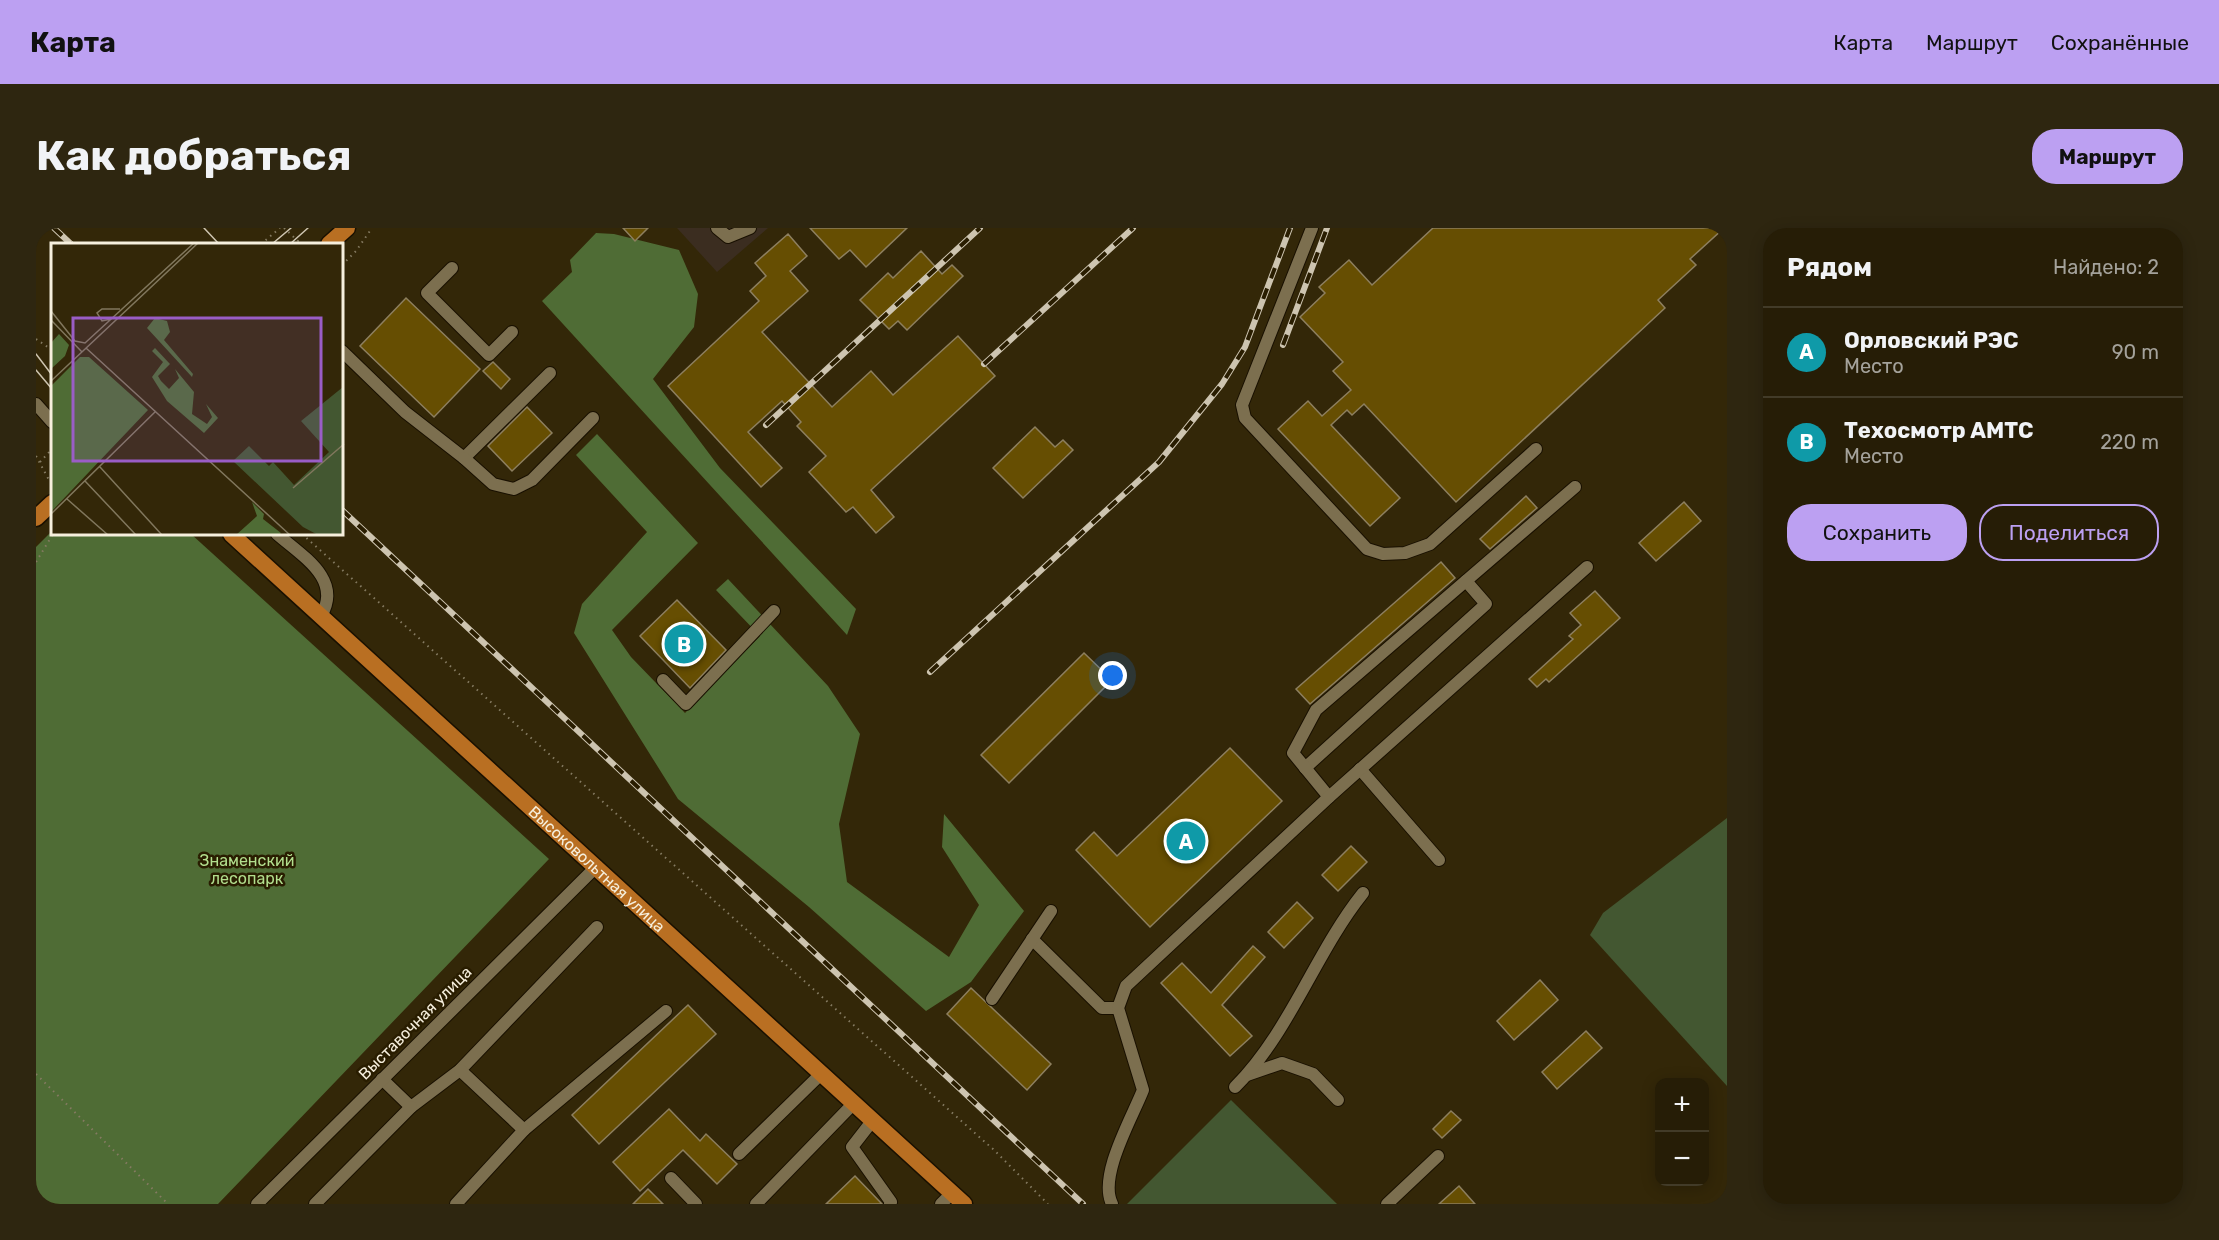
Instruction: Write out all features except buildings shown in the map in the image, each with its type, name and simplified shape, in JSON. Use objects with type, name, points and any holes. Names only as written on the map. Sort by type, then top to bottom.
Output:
[{"type":"main road","points":[[330,243],[347,228]]},
{"type":"main road","points":[[36,518],[51,504]]},
{"type":"main road","name":"Высоковольтная улица","points":[[233,536],[873,1120],[952,1200]]},
{"type":"street","points":[[717,228],[728,237],[750,228]]},
{"type":"street","points":[[1312,228],[1242,405],[1245,418],[1366,549],[1383,554],[1405,554],[1430,544],[1536,449]]},
{"type":"street","points":[[452,268],[427,293],[489,355],[512,332]]},
{"type":"street","points":[[344,353],[405,412],[493,484],[514,489],[532,480],[593,418]]},
{"type":"street","points":[[464,458],[550,373]]},
{"type":"street","points":[[36,404],[51,421]]},
{"type":"street","points":[[1329,797],[1293,753],[1316,710],[1575,487]]},
{"type":"street","points":[[279,536],[315,567],[326,583],[328,603],[321,615]]},
{"type":"street","points":[[1112,1204],[1108,1196],[1110,1170],[1143,1090],[1118,1008],[1126,986],[1329,797],[1587,567]]},
{"type":"street","points":[[1305,768],[1486,604],[1466,581]]},
{"type":"street","points":[[663,680],[686,704],[774,611]]},
{"type":"street","points":[[1360,769],[1439,860]]},
{"type":"street","name":"Выставочная улица","points":[[257,1204],[597,866]]},
{"type":"street","points":[[1235,1087],[1247,1075],[1301,996],[1349,911],[1364,893]]},
{"type":"street","points":[[992,999],[1051,911]]},
{"type":"street","points":[[315,1204],[411,1107],[460,1070],[597,927]]},
{"type":"street","points":[[1032,939],[1102,1008],[1118,1008]]},
{"type":"street","points":[[456,1204],[524,1130],[666,1011]]},
{"type":"street","points":[[1247,1075],[1282,1063],[1313,1074],[1338,1100]]},
{"type":"street","points":[[460,1070],[524,1130]]},
{"type":"street","points":[[740,1155],[822,1073]]},
{"type":"street","points":[[382,1079],[411,1107]]},
{"type":"street","points":[[756,1204],[854,1103]]},
{"type":"street","points":[[873,1120],[852,1147],[891,1202],[890,1204]]},
{"type":"street","points":[[1387,1204],[1438,1156]]},
{"type":"street","points":[[671,1178],[696,1204]]},
{"type":"path","points":[[262,243],[280,228]]},
{"type":"path","points":[[284,228],[298,241],[295,243]]},
{"type":"path","points":[[344,263],[356,251],[372,228]]},
{"type":"path","points":[[36,339],[51,349]]},
{"type":"path","points":[[40,463],[51,450]]},
{"type":"path","points":[[36,456],[49,480]]},
{"type":"path","points":[[36,562],[52,536]]},
{"type":"path","points":[[304,536],[994,1150],[1048,1204]]},
{"type":"path","points":[[36,1074],[168,1204]]},
{"type":"shaded area","points":[[677,228],[768,228],[717,272]]},
{"type":"green space","points":[[596,233],[614,234],[679,250],[698,294],[694,327],[653,379],[720,468],[856,609],[847,635],[542,301],[572,272],[570,260]]},
{"type":"green space","points":[[597,434],[698,543],[612,630],[631,657],[685,713],[760,636],[716,590],[728,579],[828,686],[860,734],[839,824],[847,882],[949,957],[979,905],[942,847],[944,814],[1024,911],[971,982],[926,1011],[809,907],[678,799],[574,633],[582,604],[647,532],[576,455]]},
{"type":"green space","name":"Знаменский лесопарк","points":[[51,532],[51,536],[193,536],[549,859],[218,1204],[36,1204],[36,547]]},
{"type":"green space","points":[[1727,818],[1727,1086],[1590,935],[1603,913]]},
{"type":"green space","points":[[1231,1100],[1337,1204],[1127,1204]]},
{"type":"tram line","points":[[204,228],[218,243]]},
{"type":"tram line","points":[[273,243],[291,228]]},
{"type":"tram line","points":[[291,243],[308,228]]},
{"type":"tram line","points":[[36,354],[51,374]]},
{"type":"tram line","points":[[36,370],[51,388]]},
{"type":"railway","points":[[54,228],[70,243]]},
{"type":"railway","points":[[766,425],[980,228]]},
{"type":"railway","points":[[984,364],[1133,228]]},
{"type":"railway","points":[[930,672],[1159,462],[1222,384],[1245,347],[1290,228]]},
{"type":"railway","points":[[1283,345],[1327,228]]},
{"type":"railway","points":[[344,512],[1083,1204]]},
{"type":"place","name":"Техосмотр АМТС","points":[[684,644]]},
{"type":"place","name":"Орловский РЭС","points":[[1186,841]]}]
